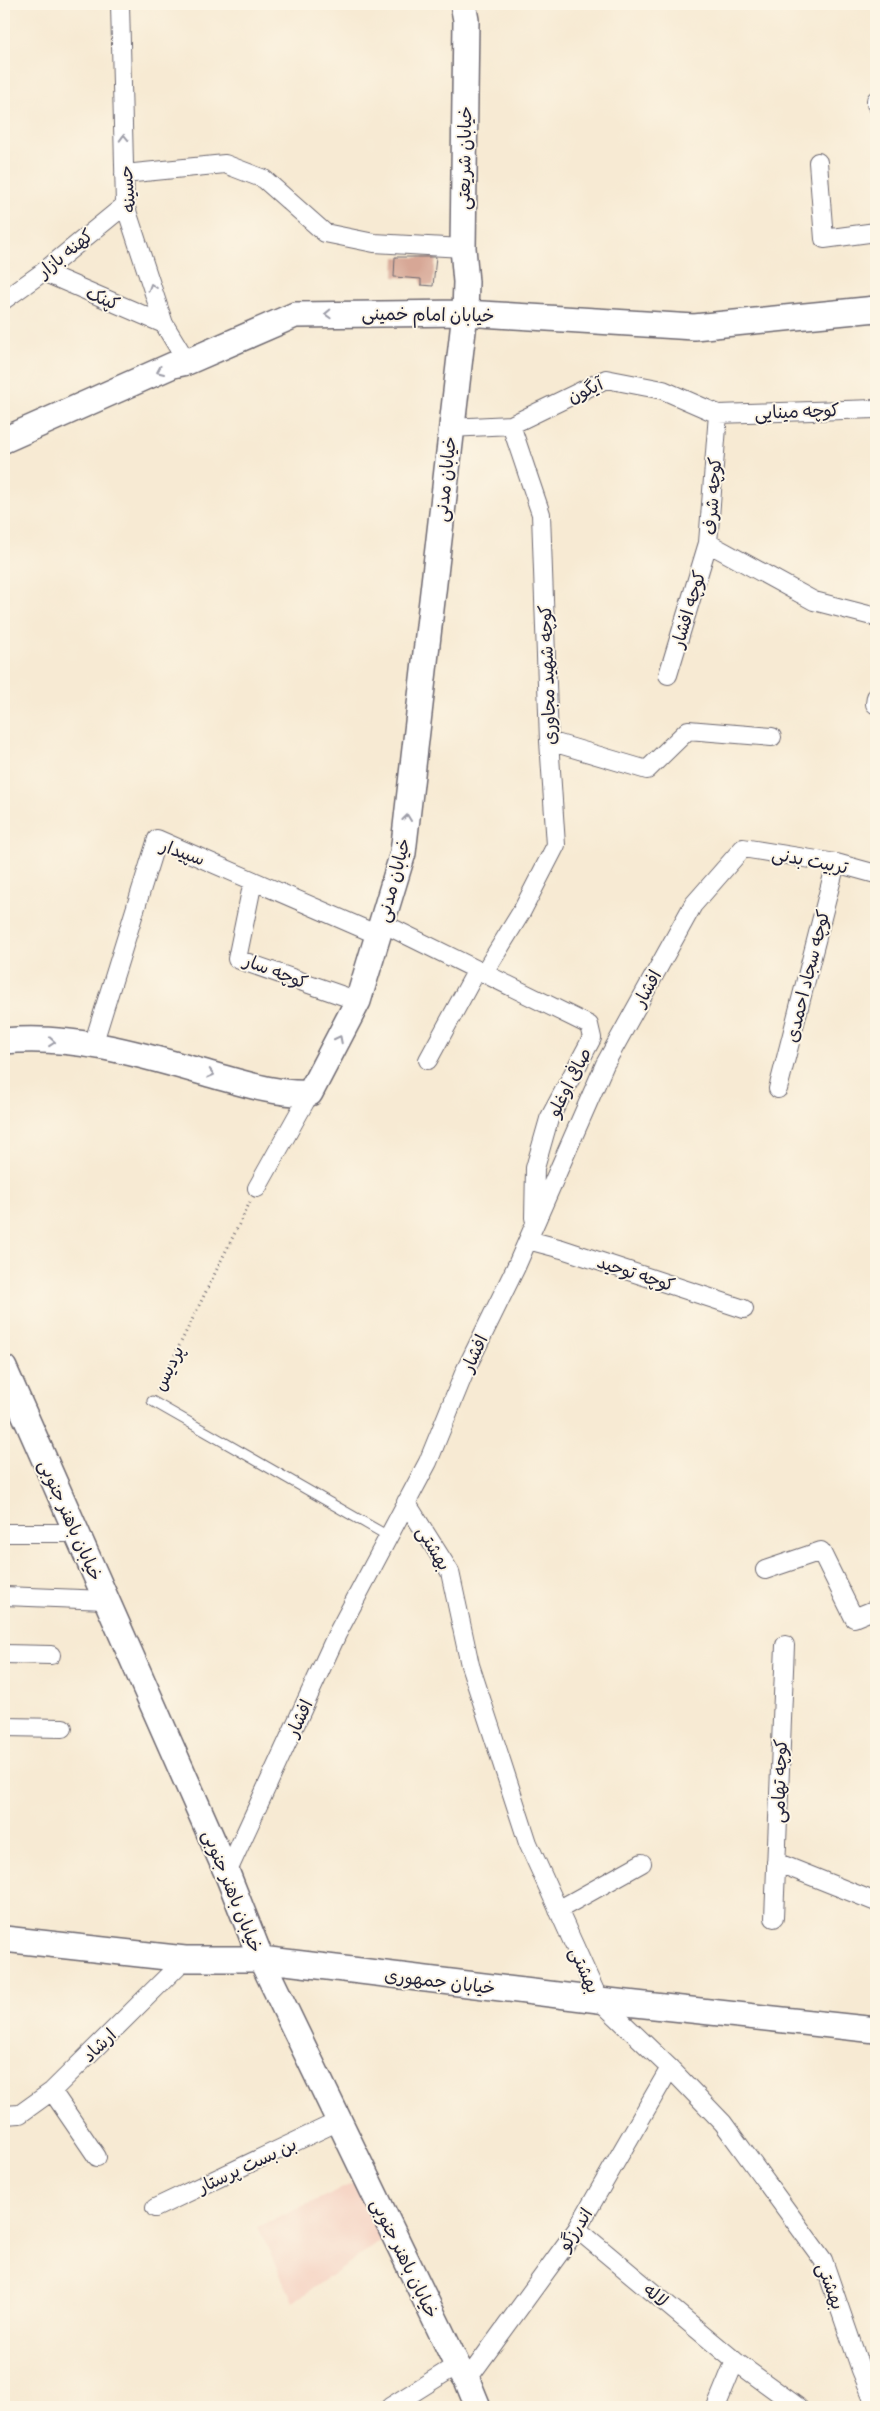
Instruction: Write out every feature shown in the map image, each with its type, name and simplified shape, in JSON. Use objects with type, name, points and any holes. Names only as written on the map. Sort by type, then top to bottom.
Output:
[{"type":"street","name":"حسینه","points":[[120,4],[125,205],[164,324],[187,362]]},
{"type":"street","name":"خیابان شریعتی","points":[[463,4],[466,20],[463,248],[466,282],[465,313]]},
{"type":"street","points":[[818,162],[824,239],[876,232]]},
{"type":"street","points":[[124,174],[225,164],[264,179],[325,233],[374,243],[463,248]]},
{"type":"street","name":"کهنه بازار","points":[[4,300],[43,272],[125,205]]},
{"type":"street","name":"کپنک","points":[[43,272],[164,324]]},
{"type":"street","name":"خیابان امام خمینی","points":[[4,440],[296,315],[465,313],[694,327],[876,309]]},
{"type":"street","name":"خیابان مدنی","points":[[310,1093],[358,1001],[403,853],[450,428],[465,313]]},
{"type":"street","name":"آیگون","points":[[511,424],[606,379],[663,390],[718,414]]},
{"type":"street","name":"کوچه مینایی","points":[[718,414],[876,409]]},
{"type":"street","name":"کوچه شرف","points":[[718,414],[708,543],[814,601],[876,617]]},
{"type":"street","points":[[450,428],[511,424]]},
{"type":"street","name":"کوچه شهید مجاوری","points":[[428,1060],[480,971],[522,910],[556,845],[549,740],[541,514],[511,424]]},
{"type":"street","name":"کوچه افشار","points":[[668,674],[708,543]]},
{"type":"street","points":[[549,740],[647,770],[688,730],[772,737]]},
{"type":"street","name":"سپیدار","points":[[93,1045],[157,839],[253,880],[380,929],[480,971]]},
{"type":"street","name":"تربیت بدنی","points":[[743,848],[836,863],[876,874]]},
{"type":"street","name":"افشار","points":[[227,1873],[337,1634],[428,1462],[465,1371],[531,1233],[605,1064],[693,905],[743,848]]},
{"type":"street","name":"کوچه سجاد احمدی","points":[[778,1089],[836,863]]},
{"type":"street","name":"کوچه سار","points":[[253,880],[237,959],[358,1001]]},
{"type":"street","name":"صافی اوغلو","points":[[480,971],[589,1025],[592,1038],[550,1119],[535,1168],[531,1233]]},
{"type":"street","points":[[4,1041],[23,1039],[111,1047],[245,1084],[295,1094],[310,1093]]},
{"type":"street","points":[[257,1188],[310,1093]]},
{"type":"street","name":"کوچه توحید","points":[[531,1233],[562,1249],[744,1309]]},
{"type":"street","name":"خیابان باهنر جنوبی","points":[[4,1368],[227,1873],[261,1959],[478,2407]]},
{"type":"street","name":"بهشتی","points":[[406,1502],[450,1572],[470,1665],[528,1843],[599,2000],[670,2068],[723,2124],[823,2260],[861,2370],[876,2406]]},
{"type":"street","points":[[4,1533],[77,1533]]},
{"type":"street","points":[[765,1570],[821,1551],[854,1618],[876,1609]]},
{"type":"street","points":[[4,1596],[106,1600]]},
{"type":"street","name":"کوچه تهامی","points":[[774,1918],[785,1645]]},
{"type":"street","points":[[4,1654],[51,1655]]},
{"type":"street","points":[[4,1727],[63,1728]]},
{"type":"street","points":[[776,1862],[876,1902]]},
{"type":"street","points":[[558,1910],[642,1863]]},
{"type":"street","name":"خیابان جمهوری","points":[[4,1939],[186,1959],[261,1959],[599,2000],[876,2030]]},
{"type":"street","name":"ارشاد","points":[[4,2115],[20,2114],[52,2091],[186,1959]]},
{"type":"street","name":"اندرزگو","points":[[462,2373],[577,2229],[670,2068]]},
{"type":"street","points":[[52,2091],[97,2157]]},
{"type":"street","name":"بن بست پرستار","points":[[155,2208],[339,2121]]},
{"type":"street","name":"لاله","points":[[577,2229],[735,2360],[798,2407]]},
{"type":"street","points":[[716,2407],[735,2360]]},
{"type":"street","points":[[390,2407],[462,2373]]},
{"type":"lane","name":"پردیس","points":[[152,1401],[388,1536]]},
{"type":"path","name":"پردیس","points":[[152,1401],[257,1188]]},
{"type":"shaded area","points":[[367,2177],[392,2233],[293,2302],[258,2227]]},
{"type":"building","points":[[395,257],[436,257],[433,286],[421,285],[421,279],[394,277]]}]
